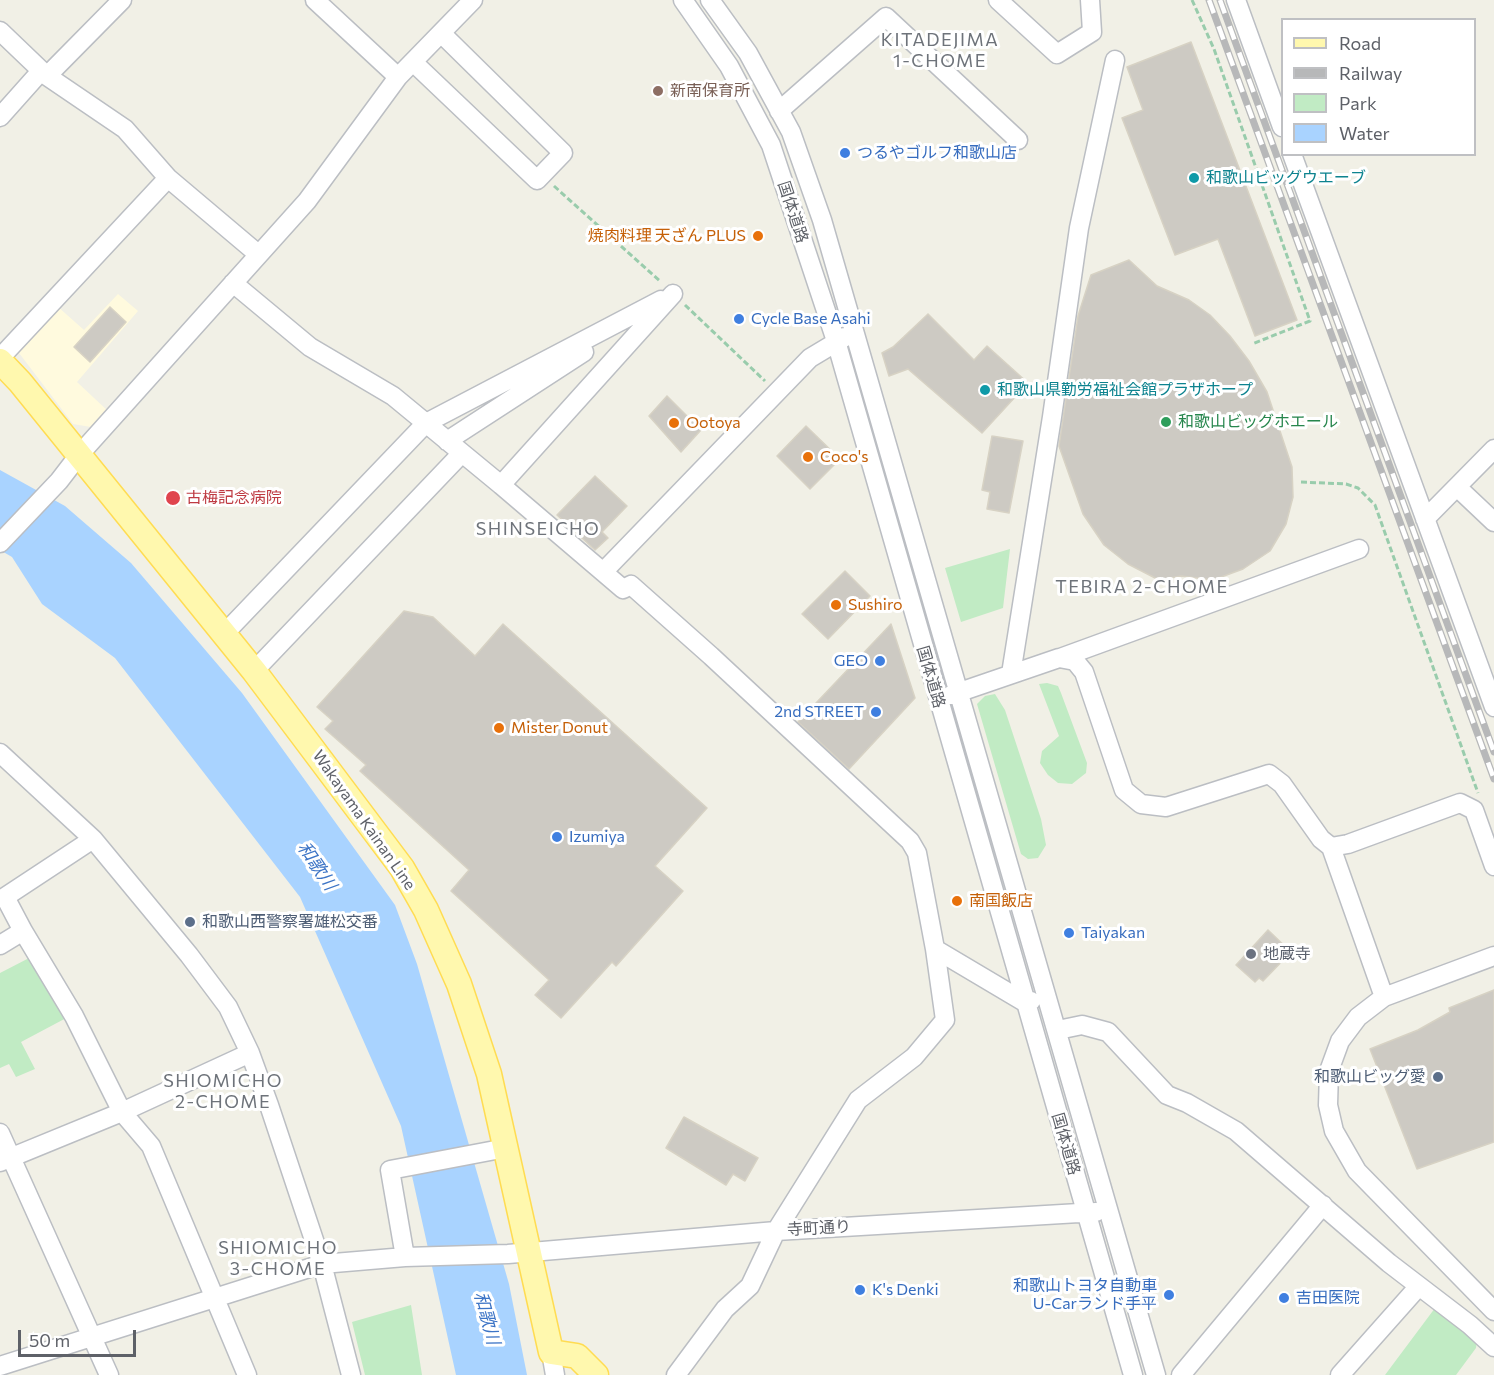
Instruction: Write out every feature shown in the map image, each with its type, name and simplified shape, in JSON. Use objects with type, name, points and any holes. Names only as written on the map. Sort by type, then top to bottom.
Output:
[{"type":"main road","name":"Wakayama Kainan Line","points":[[0,360],[254,671],[402,868],[426,910],[463,995],[489,1074],[498,1149],[518,1253],[553,1363],[577,1356],[596,1375]]},
{"type":"street","points":[[0,117],[122,0]]},
{"type":"street","points":[[315,0],[398,77]]},
{"type":"street","points":[[0,543],[59,482],[79,455],[307,201],[398,77],[473,0]]},
{"type":"street","name":"国体道路","points":[[683,0],[729,66],[771,146],[836,341],[1133,1375]]},
{"type":"street","name":"国体道路","points":[[710,0],[748,53],[791,132],[822,220],[1156,1375]]},
{"type":"street","points":[[998,0],[1057,54],[1092,32],[1090,0]]},
{"type":"street","points":[[1236,0],[1281,124]]},
{"type":"street","points":[[779,111],[886,16],[1018,140]]},
{"type":"street","points":[[0,31],[44,73],[125,129],[168,178],[258,254]]},
{"type":"street","points":[[413,62],[537,180],[542,175],[563,153],[441,33]]},
{"type":"street","points":[[1011,674],[1079,228],[1114,60]]},
{"type":"street","points":[[1293,156],[1494,707]]},
{"type":"street","points":[[0,360],[168,178]]},
{"type":"street","points":[[233,283],[310,347],[393,396],[501,484],[623,589],[631,585],[640,592],[910,841],[917,853],[935,949],[945,1020],[914,1057],[858,1100],[776,1231],[750,1286],[725,1309],[676,1375]]},
{"type":"street","points":[[224,634],[426,423],[673,294]]},
{"type":"street","points":[[447,441],[673,294]]},
{"type":"street","points":[[501,484],[673,294]]},
{"type":"street","points":[[604,571],[810,358],[836,341],[856,332]]},
{"type":"street","points":[[1425,519],[1494,449]]},
{"type":"street","points":[[254,671],[462,453]]},
{"type":"street","points":[[1457,487],[1494,522]]},
{"type":"street","points":[[938,700],[1359,549]]},
{"type":"street","points":[[1059,658],[1075,661],[1084,672],[1124,790],[1141,804],[1166,807],[1269,774],[1282,784],[1321,839],[1331,847],[1384,998]]},
{"type":"street","points":[[0,753],[93,839],[189,955],[228,1007],[250,1053],[322,1264],[351,1375]]},
{"type":"street","points":[[1331,847],[1348,844],[1460,803],[1474,810],[1494,866]]},
{"type":"street","points":[[93,839],[5,897],[74,1016],[122,1113],[151,1146],[247,1375]]},
{"type":"street","points":[[0,945],[23,931]]},
{"type":"street","points":[[935,949],[1026,1003],[1048,996]]},
{"type":"street","points":[[1494,956],[1384,998],[1358,1017],[1340,1041],[1329,1071],[1328,1105],[1334,1131],[1358,1171],[1494,1311]]},
{"type":"street","points":[[1058,1030],[1082,1025],[1108,1032],[1167,1095],[1187,1103],[1236,1131],[1494,1347]]},
{"type":"street","points":[[6,1159],[122,1113],[250,1053]]},
{"type":"street","points":[[0,1133],[6,1159],[109,1375]]},
{"type":"street","points":[[412,1257],[390,1170],[498,1149]]},
{"type":"street","points":[[1181,1375],[1323,1205]]},
{"type":"street","name":"寺町通り","points":[[0,1366],[322,1264],[412,1257],[518,1253],[776,1231],[1109,1211]]},
{"type":"street","points":[[1340,1375],[1419,1286]]},
{"type":"path","points":[[1192,0],[1214,49],[1310,321],[1252,344]]},
{"type":"path","points":[[542,175],[777,392]]},
{"type":"path","points":[[1301,482],[1346,484],[1358,488],[1375,505],[1479,795]]},
{"type":"shaded area","points":[[118,294],[138,311],[77,382],[109,412],[91,427],[73,424],[16,349],[57,306],[84,330]]},
{"type":"green space","points":[[1010,549],[1003,608],[961,622],[945,568]]},
{"type":"green space","points":[[1047,683],[1058,686],[1087,763],[1086,773],[1072,784],[1058,783],[1048,775],[1040,763],[1042,751],[1059,736],[1039,684]]},
{"type":"green space","points":[[995,694],[1005,710],[1041,819],[1046,845],[1038,858],[1028,859],[1021,854],[977,704],[985,696]]},
{"type":"green space","points":[[33,956],[70,1016],[21,1042],[35,1069],[16,1077],[9,1064],[0,1068],[0,973]]},
{"type":"green space","points":[[411,1305],[422,1375],[365,1375],[352,1322]]},
{"type":"green space","points":[[1435,1308],[1477,1340],[1476,1348],[1456,1375],[1385,1375]]},
{"type":"water","name":"和歌川","points":[[0,470],[65,506],[131,563],[242,693],[395,905],[417,964],[509,1284],[527,1375],[456,1375],[401,1126],[300,897],[115,658],[42,604],[12,557],[0,550]]},
{"type":"building","name":"和歌山ビッグウエーブ","points":[[1191,42],[1297,320],[1255,336],[1218,239],[1175,255],[1122,118],[1143,110],[1127,67]]},
{"type":"building","name":"和歌山ビッグホエール","points":[[1129,260],[1157,286],[1189,300],[1210,315],[1230,336],[1249,361],[1267,392],[1292,467],[1293,497],[1286,524],[1270,551],[1243,569],[1213,580],[1181,576],[1159,580],[1128,564],[1104,545],[1083,514],[1059,446],[1078,316],[1091,275]]},
{"type":"building","points":[[110,307],[126,322],[90,362],[74,347]]},
{"type":"building","points":[[928,314],[974,360],[987,346],[1028,383],[982,433],[908,369],[889,376],[882,353],[893,347]]},
{"type":"building","name":"Ootoya","points":[[667,396],[701,430],[681,452],[649,416]]},
{"type":"building","name":"Coco's","points":[[806,426],[840,459],[810,489],[777,456]]},
{"type":"building","points":[[992,436],[1023,441],[1009,513],[987,509],[990,492],[982,490]]},
{"type":"building","points":[[595,476],[627,506],[602,532],[608,538],[595,550],[557,515]]},
{"type":"building","name":"Sushiro","points":[[845,571],[870,596],[828,639],[802,614]]},
{"type":"building","name":"Izumiya","points":[[404,611],[433,617],[475,656],[503,624],[707,808],[655,866],[683,891],[616,966],[612,962],[561,1018],[535,995],[549,980],[451,891],[469,870],[360,771],[366,765],[325,729],[333,721],[317,707]]},
{"type":"building","name":"GEO","points":[[891,624],[915,698],[849,769],[798,722]]},
{"type":"building","points":[[1268,930],[1291,952],[1263,981],[1259,978],[1255,982],[1236,965]]},
{"type":"building","name":"和歌山ビッグ愛","points":[[1494,990],[1494,1142],[1417,1169],[1370,1049],[1418,1030],[1450,1012],[1449,1008]]},
{"type":"building","points":[[684,1117],[758,1158],[745,1181],[733,1174],[726,1185],[666,1148]]},
{"type":"railway","points":[[1209,0],[1494,779]]},
{"type":"railway","points":[[1220,0],[1494,752]]},
{"type":"place","name":"新南保育所","points":[[658,91]]},
{"type":"place","name":"つるやゴルフ和歌山店","points":[[845,153]]},
{"type":"place","name":"和歌山ビッグウエーブ","points":[[1194,178]]},
{"type":"place","name":"焼肉料理 天ざん PLUS","points":[[758,236]]},
{"type":"place","name":"Cycle Base Asahi","points":[[739,319]]},
{"type":"place","name":"和歌山県勤労福祉会館プラザホープ","points":[[985,390]]},
{"type":"place","name":"和歌山ビッグホエール","points":[[1166,422]]},
{"type":"place","name":"Ootoya","points":[[674,423]]},
{"type":"place","name":"Coco's","points":[[808,457]]},
{"type":"place","name":"古梅記念病院","points":[[173,498]]},
{"type":"place","name":"Sushiro","points":[[836,605]]},
{"type":"place","name":"GEO","points":[[880,661]]},
{"type":"place","name":"2nd STREET","points":[[876,712]]},
{"type":"place","name":"Mister Donut","points":[[499,728]]},
{"type":"place","name":"Izumiya","points":[[557,837]]},
{"type":"place","name":"南国飯店","points":[[957,901]]},
{"type":"place","name":"和歌山西警察署雄松交番","points":[[190,922]]},
{"type":"place","name":"Taiyakan","points":[[1069,933]]},
{"type":"place","name":"地蔵寺","points":[[1251,954]]},
{"type":"place","name":"和歌山ビッグ愛","points":[[1438,1077]]},
{"type":"place","name":"K's Denki","points":[[860,1290]]},
{"type":"place","name":"和歌山トヨタ自動車 U-Carランド手平","points":[[1169,1295]]},
{"type":"place","name":"吉田医院","points":[[1284,1298]]},
{"type":"district","name":"KITADEJIMA 1-CHOME","points":[[940,50]]},
{"type":"district","name":"SHINSEICHO","points":[[538,529]]},
{"type":"district","name":"TEBIRA 2-CHOME","points":[[1142,587]]},
{"type":"district","name":"SHIOMICHO 2-CHOME","points":[[223,1091]]},
{"type":"district","name":"SHIOMICHO 3-CHOME","points":[[278,1258]]}]
